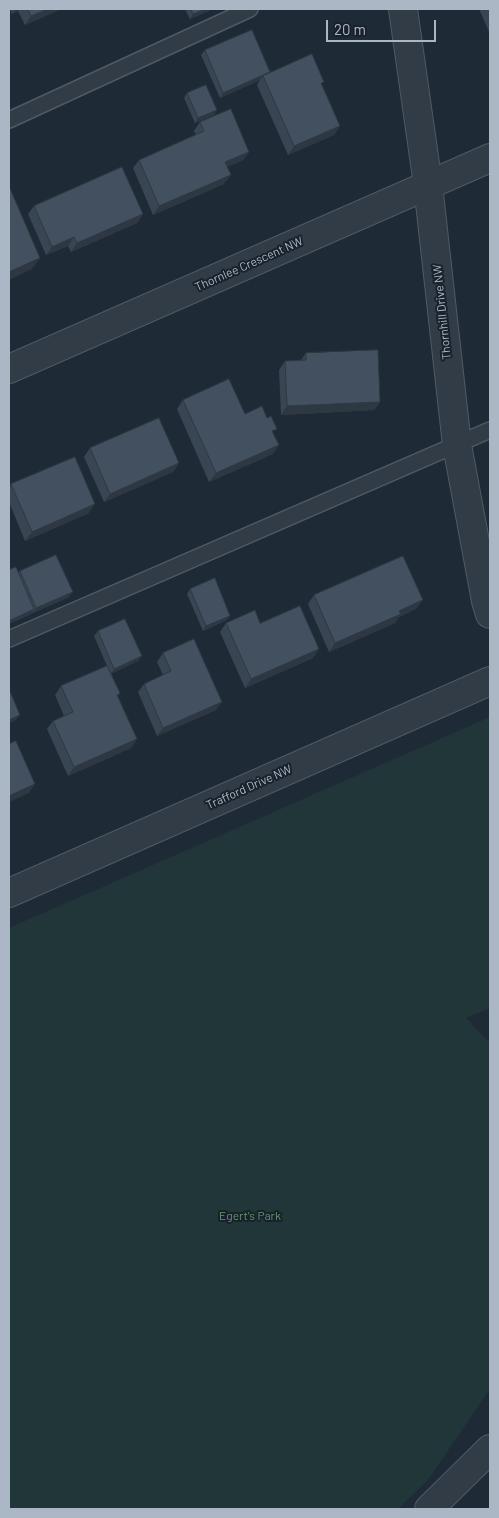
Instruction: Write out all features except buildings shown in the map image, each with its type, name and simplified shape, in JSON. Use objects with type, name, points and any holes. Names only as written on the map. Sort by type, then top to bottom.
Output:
[{"type":"street","name":"Thornhill Drive NW","points":[[403,9],[428,185],[457,445],[490,614]]},
{"type":"street","name":"Thornlee Crescent NW","points":[[9,370],[490,158]]},
{"type":"street","name":"Trafford Drive NW","points":[[9,893],[490,681]]},
{"type":"street","points":[[429,1509],[490,1449]]},
{"type":"lane","points":[[9,120],[250,9]]},
{"type":"lane","points":[[9,639],[490,430]]},
{"type":"green space","name":"Egert's Park","points":[[490,717],[490,1008],[466,1018],[490,1043],[490,1389],[428,1480],[398,1509],[9,1509],[9,928]]}]
